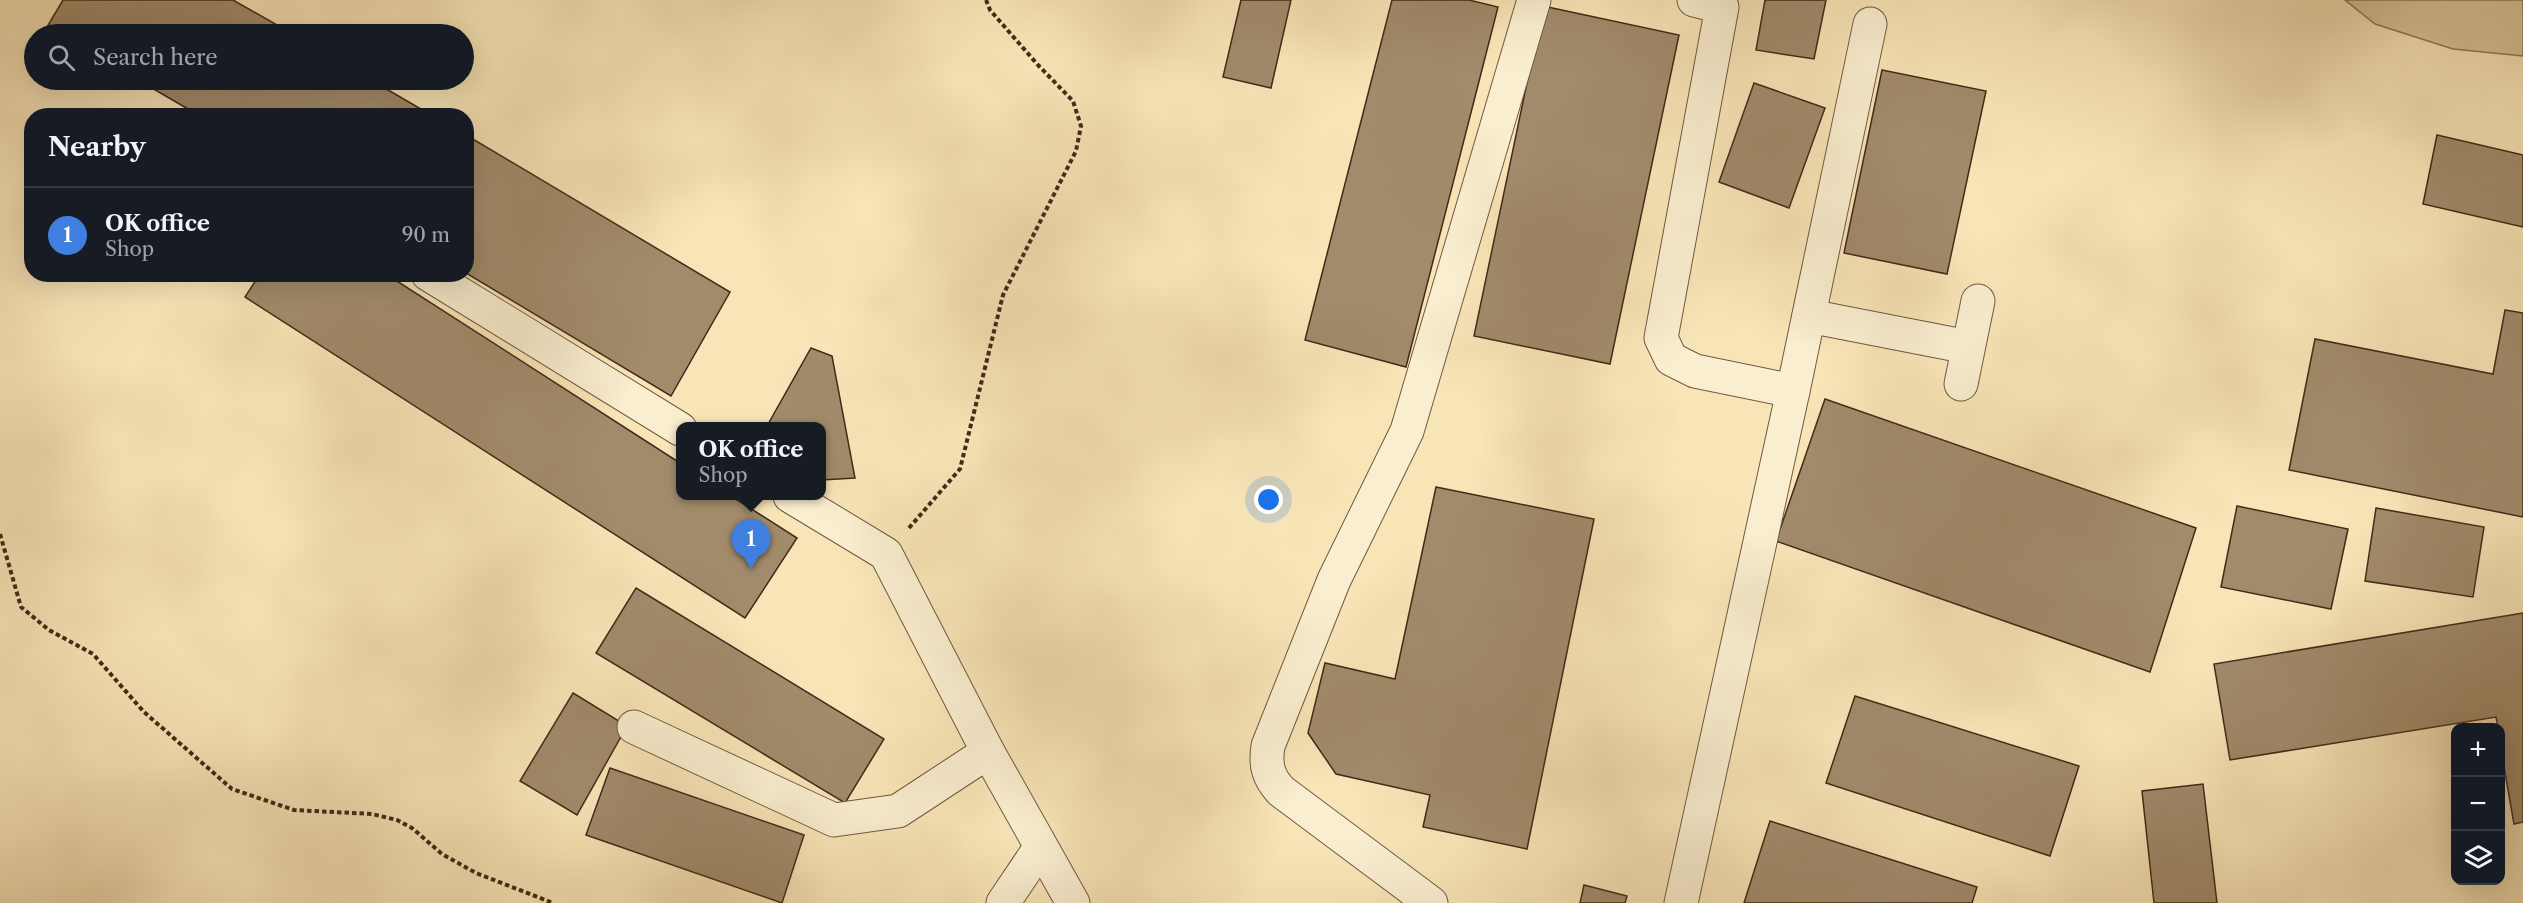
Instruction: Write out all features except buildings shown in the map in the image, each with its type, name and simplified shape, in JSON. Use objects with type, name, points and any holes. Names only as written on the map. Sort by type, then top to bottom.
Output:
[{"type":"lane","points":[[1431,903],[1281,791],[1273,782],[1266,760],[1268,746],[1334,580],[1407,431],[1534,0]]},
{"type":"lane","points":[[1694,0],[1722,7],[1662,338],[1671,359],[1695,371],[1793,391]]},
{"type":"lane","points":[[1681,903],[1793,391],[1870,24]]},
{"type":"lane","points":[[441,282],[676,426]]},
{"type":"lane","points":[[1960,384],[1978,301]]},
{"type":"lane","points":[[1809,316],[1968,347]]},
{"type":"lane","points":[[798,500],[886,554],[988,752],[1073,903]]},
{"type":"lane","points":[[634,727],[834,820],[898,811],[988,752]]},
{"type":"lane","points":[[1003,903],[1040,848]]},
{"type":"path","points":[[886,554],[960,469],[1003,295],[1076,151],[1081,126],[1073,101],[990,10],[986,0]]},
{"type":"path","points":[[0,534],[21,607],[49,630],[93,654],[144,712],[232,789],[294,810],[372,814],[397,820],[412,828],[442,854],[476,873],[553,903]]},
{"type":"shaded area","points":[[2345,0],[2523,0],[2523,56],[2453,49],[2375,24]]},
{"type":"place","name":"OK office","points":[[751,569]]}]
